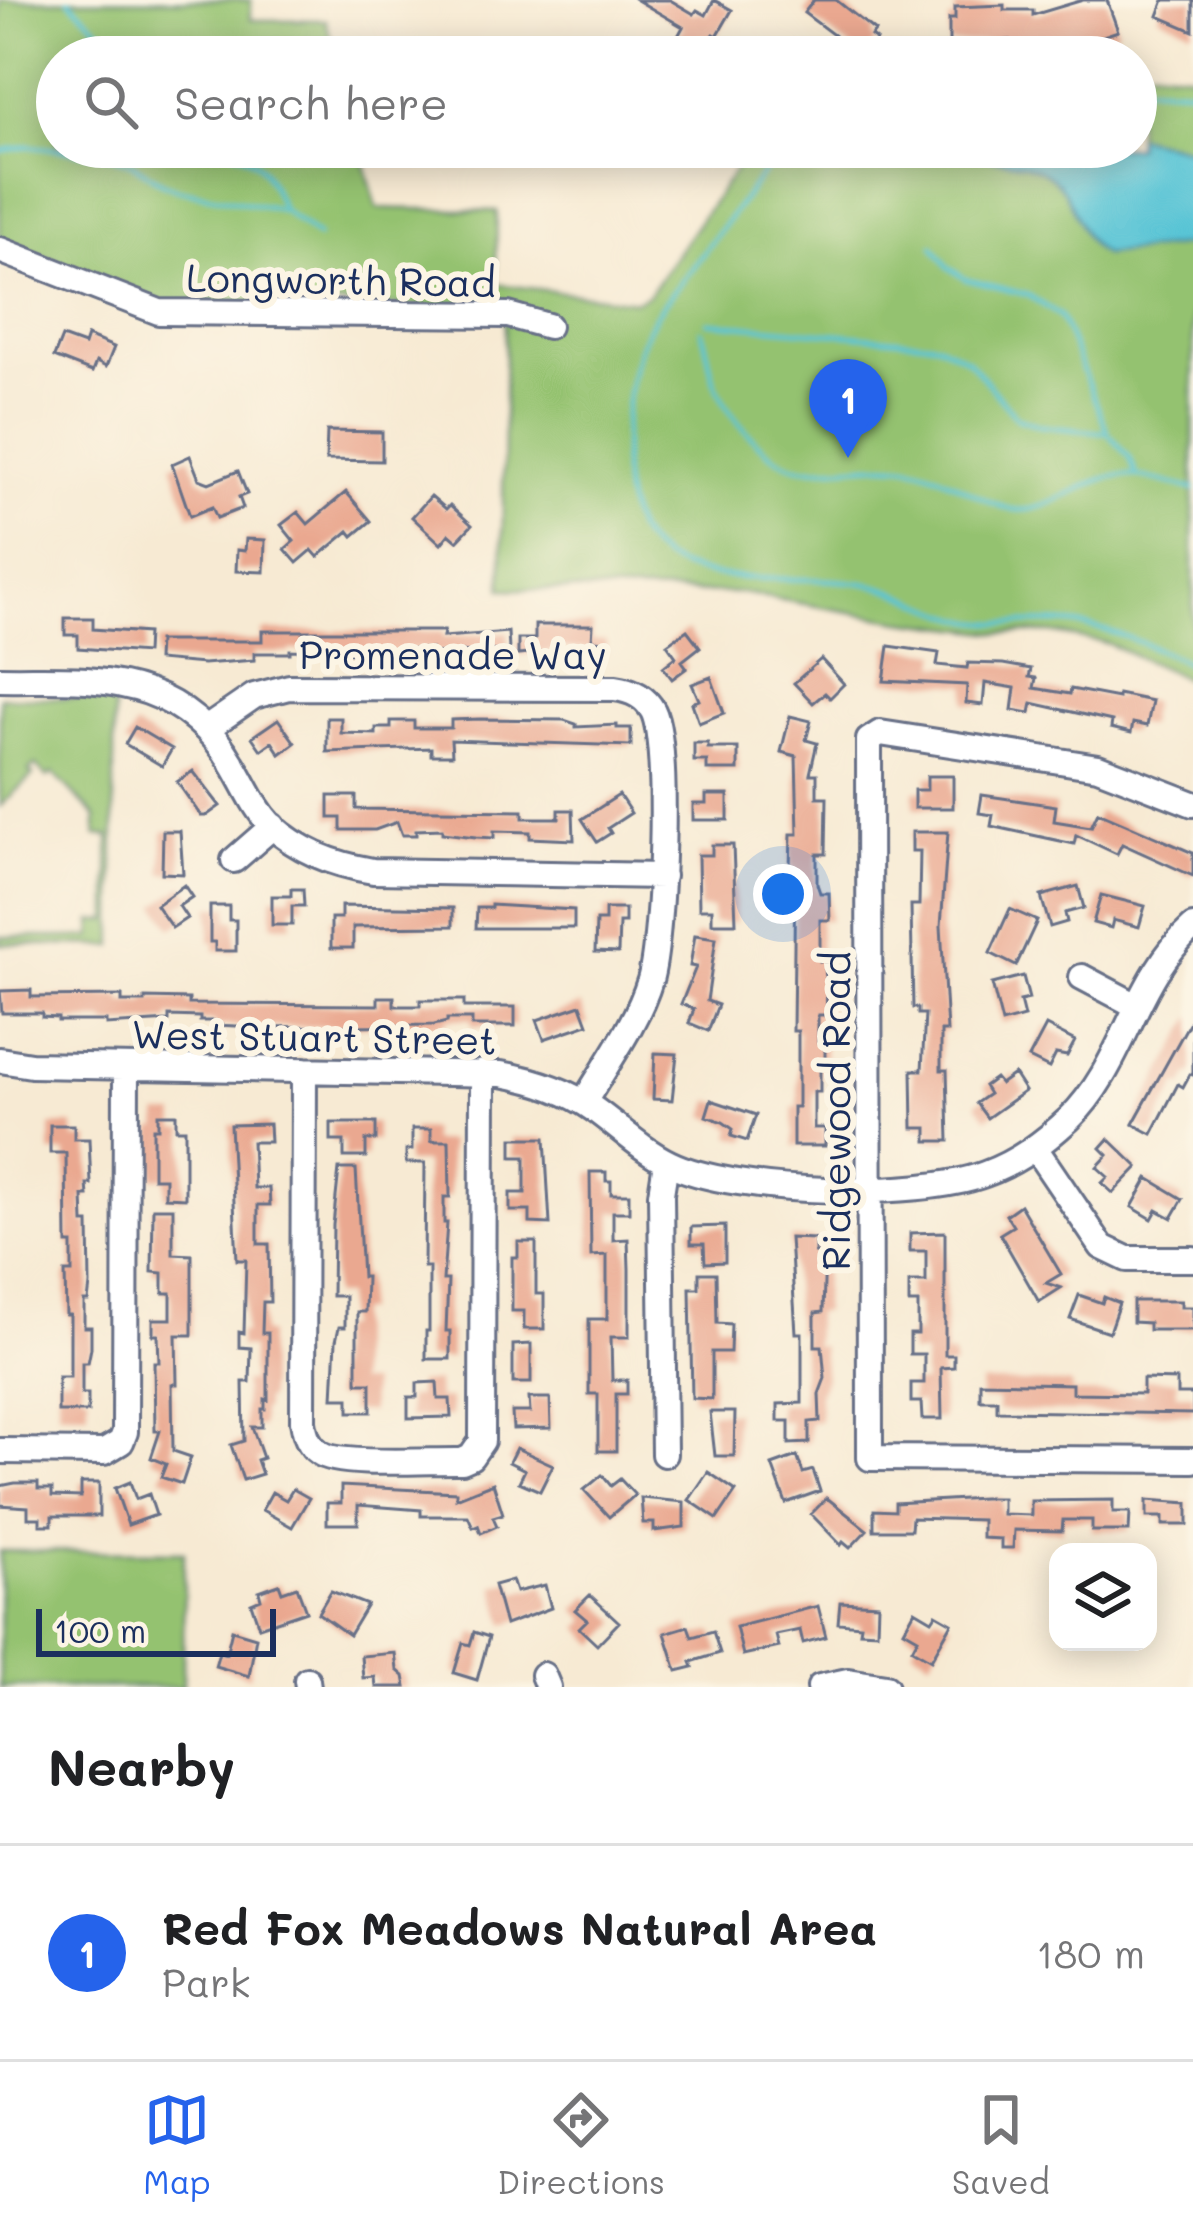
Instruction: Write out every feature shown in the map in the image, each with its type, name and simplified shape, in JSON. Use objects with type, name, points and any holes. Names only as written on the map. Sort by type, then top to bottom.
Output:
[{"type":"street","name":"Longworth Road","points":[[0,250],[159,312],[508,316],[548,326]]},
{"type":"street","points":[[0,680],[119,683],[164,698],[206,729],[273,826],[328,860],[373,872],[662,876]]},
{"type":"street","name":"Promenade Way","points":[[206,729],[254,696],[289,687],[627,690],[647,703],[658,731],[662,876],[658,951],[642,1004],[584,1102]]},
{"type":"street","name":"Ridgewood Road","points":[[1193,804],[1098,766],[880,733],[868,740],[870,1458],[1193,1460]]},
{"type":"street","points":[[234,860],[273,826]]},
{"type":"street","name":"West Stuart Street","points":[[0,1060],[126,1068],[483,1072],[525,1078],[584,1102],[666,1162],[732,1183],[871,1188],[956,1182],[985,1174],[1035,1148],[1075,1113],[1094,1089],[1167,955],[1193,927]]},
{"type":"street","points":[[1082,976],[1137,1006]]},
{"type":"street","points":[[0,1451],[104,1452],[121,1442],[125,1432],[126,1068]]},
{"type":"street","points":[[304,1070],[303,1420],[314,1450],[336,1460],[462,1461],[482,1441],[483,1072]]},
{"type":"street","points":[[1035,1148],[1102,1247],[1127,1259],[1193,1259]]},
{"type":"street","points":[[664,1454],[661,1194],[666,1162]]},
{"type":"street","points":[[820,1687],[864,1681],[886,1687]]},
{"type":"green space","points":[[0,0],[251,0],[251,20],[326,20],[330,36],[36,36],[36,168],[366,168],[377,208],[497,211],[496,284],[635,301],[648,295],[736,168],[1157,168],[1157,70],[1193,74],[1193,682],[1106,643],[1051,633],[998,633],[901,621],[742,593],[502,589],[505,327],[501,307],[160,302],[0,240]]},
{"type":"green space","points":[[0,697],[114,699],[114,946],[0,944],[0,937],[92,937],[93,921],[109,920],[109,836],[96,835],[96,817],[53,773],[47,777],[35,765],[29,771],[33,775],[0,806]]},
{"type":"green space","points":[[0,1551],[184,1552],[183,1687],[0,1687]]},
{"type":"water","points":[[1157,141],[1193,150],[1193,244],[1104,255],[1087,238],[1060,186],[1034,168],[1157,168]]},
{"type":"building","points":[[637,0],[670,0],[694,14],[697,10],[706,15],[714,0],[732,10],[717,36],[678,36],[683,27]]},
{"type":"building","points":[[814,0],[836,0],[875,31],[871,36],[835,36],[804,13]]},
{"type":"building","points":[[1083,0],[1107,0],[1118,31],[1103,36],[949,36],[955,7],[1004,5],[1004,10],[1033,10],[1033,15]]},
{"type":"building","points":[[1164,0],[1193,0],[1193,31],[1158,16]]},
{"type":"building","points":[[87,336],[114,347],[106,367],[96,362],[92,372],[54,357],[62,337],[84,345]]},
{"type":"building","points":[[327,431],[382,432],[382,461],[326,460]]},
{"type":"building","points":[[190,456],[199,479],[209,483],[238,471],[247,494],[239,497],[243,508],[217,518],[212,507],[190,516],[172,464]]},
{"type":"building","points":[[346,492],[371,521],[353,536],[349,531],[318,557],[312,550],[297,563],[285,549],[294,541],[281,525],[298,512],[308,524]]},
{"type":"building","points":[[431,496],[446,509],[450,505],[472,525],[457,541],[449,534],[441,544],[412,517]]},
{"type":"building","points":[[246,539],[265,540],[264,572],[236,571],[237,550],[245,551]]},
{"type":"building","points":[[65,618],[93,618],[93,629],[147,633],[146,653],[78,648],[78,635],[65,635]]},
{"type":"building","points":[[535,625],[593,625],[592,640],[606,641],[606,656],[590,655],[590,649],[557,648],[518,655],[518,639],[535,639]]},
{"type":"building","points":[[687,630],[700,647],[682,661],[687,668],[672,679],[663,667],[676,657],[667,644]]},
{"type":"building","points":[[262,631],[444,631],[443,637],[508,632],[509,650],[290,650],[254,653],[254,660],[203,664],[157,660],[158,641],[262,641]]},
{"type":"building","points":[[889,646],[939,653],[937,665],[1003,664],[1031,669],[1034,688],[1152,701],[1147,726],[1133,723],[1131,733],[1111,728],[1112,721],[1032,703],[1030,713],[1012,710],[1015,688],[985,683],[983,705],[966,703],[967,685],[884,681]]},
{"type":"building","points":[[821,659],[844,684],[830,698],[825,693],[813,703],[794,683]]},
{"type":"building","points":[[711,677],[724,713],[699,723],[692,703],[699,700],[692,684]]},
{"type":"building","points":[[790,716],[811,721],[806,740],[817,743],[810,774],[817,774],[817,797],[827,797],[826,854],[817,854],[817,884],[820,893],[829,893],[830,920],[820,920],[827,1015],[818,1015],[818,1043],[825,1043],[825,1064],[820,1064],[820,1092],[814,1092],[814,1128],[825,1128],[825,1146],[793,1146],[798,1031],[793,1031],[795,868],[790,868],[791,834],[798,834],[796,756],[781,752]]},
{"type":"building","points":[[327,718],[341,718],[341,733],[376,734],[376,728],[391,728],[391,721],[414,721],[414,728],[451,728],[451,720],[564,720],[576,727],[631,728],[631,746],[451,740],[452,755],[431,755],[431,748],[327,752]]},
{"type":"building","points":[[278,719],[295,743],[280,754],[272,742],[261,750],[252,737]]},
{"type":"building","points":[[135,727],[172,749],[162,766],[125,744]]},
{"type":"building","points":[[694,743],[738,748],[738,770],[707,770],[707,761],[694,761]]},
{"type":"building","points":[[193,771],[220,806],[206,816],[201,816],[177,782]]},
{"type":"building","points":[[927,776],[953,776],[953,808],[914,808],[914,790],[927,790]]},
{"type":"building","points":[[619,795],[631,813],[597,842],[582,819]]},
{"type":"building","points":[[706,795],[728,795],[728,820],[693,820],[693,804],[706,804]]},
{"type":"building","points":[[982,795],[1056,806],[1054,821],[1091,827],[1098,812],[1193,853],[1193,876],[1122,844],[1117,854],[1076,835],[1074,844],[991,826],[993,815],[979,813]]},
{"type":"building","points":[[329,796],[356,796],[356,809],[523,811],[523,818],[559,818],[559,810],[573,810],[574,840],[530,838],[530,832],[494,831],[494,838],[476,837],[442,833],[442,829],[402,835],[397,822],[375,830],[341,830],[341,818],[329,818]]},
{"type":"building","points":[[163,831],[180,831],[183,874],[162,873]]},
{"type":"building","points":[[912,832],[948,832],[941,926],[947,1031],[941,1031],[941,1070],[947,1070],[949,1141],[927,1141],[927,1128],[913,1128],[912,1070],[922,1070],[925,1014],[913,1008],[911,905],[919,905],[920,851],[912,851]]},
{"type":"building","points":[[712,845],[733,845],[736,923],[712,923],[712,909],[699,909],[698,855],[712,855]]},
{"type":"building","points":[[184,885],[192,897],[179,906],[187,918],[172,928],[156,905]]},
{"type":"building","points":[[1078,886],[1084,908],[1065,913],[1067,922],[1050,927],[1041,896]]},
{"type":"building","points":[[291,889],[303,889],[304,906],[292,906],[292,925],[272,925],[272,896],[291,896]]},
{"type":"building","points":[[1101,895],[1145,906],[1139,927],[1113,920],[1111,928],[1093,923]]},
{"type":"building","points":[[210,906],[229,906],[229,920],[236,920],[236,951],[215,951],[215,942],[210,942]]},
{"type":"building","points":[[341,906],[453,908],[453,926],[353,927],[353,948],[331,948],[331,918],[341,918]]},
{"type":"building","points":[[477,908],[574,910],[574,928],[476,928]]},
{"type":"building","points":[[605,909],[625,909],[625,923],[619,923],[618,953],[595,952],[596,921],[605,921]]},
{"type":"building","points":[[1010,909],[1037,921],[1016,966],[990,953]]},
{"type":"building","points":[[695,935],[716,938],[707,1001],[718,1005],[708,1031],[689,1023],[694,1009],[681,1004],[696,967],[690,966]]},
{"type":"building","points":[[1023,976],[1029,999],[1020,1001],[1024,1017],[1002,1023],[992,984]]},
{"type":"building","points":[[31,990],[31,997],[122,996],[122,1002],[189,999],[189,1004],[378,1005],[378,997],[394,997],[394,1006],[420,1006],[420,1000],[464,1000],[464,1007],[515,1007],[515,1026],[472,1026],[472,1019],[447,1019],[434,1025],[259,1027],[169,1016],[169,1021],[106,1025],[106,1021],[58,1021],[42,1013],[2,1013],[0,991]]},
{"type":"building","points":[[581,1005],[588,1024],[544,1039],[537,1020]]},
{"type":"building","points":[[1193,1016],[1193,1075],[1183,1087],[1178,1084],[1152,1134],[1133,1124]]},
{"type":"building","points":[[1046,1026],[1075,1041],[1067,1056],[1056,1054],[1049,1068],[1029,1058]]},
{"type":"building","points":[[655,1053],[677,1054],[672,1100],[653,1099]]},
{"type":"building","points":[[1014,1074],[1025,1091],[987,1118],[976,1103],[989,1094],[984,1086],[995,1078],[1000,1084]]},
{"type":"building","points":[[711,1100],[756,1115],[747,1141],[731,1136],[733,1129],[706,1116]]},
{"type":"building","points":[[158,1114],[176,1114],[176,1129],[185,1129],[185,1198],[165,1197],[165,1178],[153,1178],[153,1128],[158,1128]]},
{"type":"building","points":[[331,1123],[376,1123],[376,1140],[366,1140],[366,1157],[344,1157],[344,1141],[331,1141]]},
{"type":"building","points":[[269,1124],[270,1142],[252,1142],[254,1188],[269,1188],[270,1205],[258,1205],[258,1244],[269,1244],[270,1302],[263,1302],[262,1333],[268,1333],[268,1400],[262,1409],[262,1427],[252,1427],[263,1458],[257,1460],[262,1474],[243,1480],[231,1445],[244,1441],[243,1382],[250,1382],[251,1348],[239,1347],[239,1332],[244,1333],[246,1260],[237,1260],[230,1125]]},
{"type":"building","points":[[50,1125],[74,1125],[74,1139],[89,1139],[91,1184],[87,1184],[88,1196],[83,1196],[84,1223],[89,1223],[90,1285],[88,1301],[84,1301],[84,1327],[91,1327],[91,1348],[88,1363],[82,1363],[82,1394],[88,1394],[88,1412],[58,1412],[58,1377],[70,1377],[65,1272],[72,1272],[72,1244],[67,1244],[66,1153],[50,1153]]},
{"type":"building","points":[[412,1129],[431,1129],[431,1141],[449,1141],[443,1280],[448,1280],[450,1359],[426,1359],[425,1163],[406,1163],[406,1150],[412,1150]]},
{"type":"building","points":[[512,1138],[545,1138],[550,1224],[530,1223],[530,1211],[510,1211],[510,1193],[525,1193],[525,1157],[512,1157]]},
{"type":"building","points":[[1109,1139],[1138,1167],[1113,1193],[1102,1183],[1108,1177],[1097,1167],[1108,1155],[1101,1148]]},
{"type":"building","points":[[339,1169],[356,1169],[362,1277],[366,1277],[365,1312],[357,1312],[357,1383],[371,1383],[371,1412],[349,1412],[349,1398],[333,1398],[336,1341],[339,1327],[345,1327],[345,1296],[332,1296]]},
{"type":"building","points":[[590,1172],[606,1172],[611,1194],[629,1194],[629,1212],[613,1212],[613,1240],[628,1239],[629,1269],[629,1337],[611,1337],[612,1380],[627,1380],[627,1394],[616,1394],[616,1451],[598,1451],[598,1394],[589,1394],[589,1319],[607,1319],[607,1255],[591,1256]]},
{"type":"building","points":[[1148,1178],[1183,1199],[1172,1218],[1157,1210],[1152,1219],[1132,1207]]},
{"type":"building","points":[[1020,1205],[1061,1274],[1046,1283],[1061,1288],[1039,1302],[1000,1234],[1013,1226],[1006,1215]]},
{"type":"building","points":[[153,1208],[173,1208],[173,1254],[192,1255],[192,1335],[176,1335],[177,1384],[172,1384],[173,1451],[191,1457],[182,1484],[161,1477],[166,1464],[151,1458],[160,1431],[155,1431],[154,1362],[159,1362],[153,1319],[171,1319],[171,1293],[163,1293],[163,1273],[152,1272]]},
{"type":"building","points":[[725,1226],[725,1262],[705,1263],[704,1244],[691,1244],[691,1227]]},
{"type":"building","points":[[945,1232],[945,1355],[954,1355],[954,1367],[941,1368],[942,1419],[922,1419],[921,1402],[911,1402],[911,1383],[924,1383],[924,1354],[910,1354],[910,1334],[918,1334],[918,1303],[909,1303],[909,1282],[926,1282],[926,1251],[910,1251],[910,1233]]},
{"type":"building","points":[[790,1238],[815,1239],[815,1253],[825,1253],[823,1312],[815,1313],[815,1346],[822,1346],[825,1378],[819,1394],[820,1421],[809,1422],[809,1443],[789,1444],[789,1421],[778,1421],[778,1404],[802,1403],[802,1333],[796,1333]]},
{"type":"building","points":[[518,1242],[536,1242],[536,1294],[544,1294],[544,1329],[524,1329],[524,1311],[512,1311],[512,1257],[518,1257]]},
{"type":"building","points":[[699,1273],[716,1273],[717,1323],[731,1324],[730,1352],[712,1352],[712,1399],[692,1398],[690,1288],[699,1288]]},
{"type":"building","points":[[1079,1295],[1119,1303],[1109,1332],[1070,1319]]},
{"type":"building","points":[[1133,1301],[1181,1301],[1181,1307],[1193,1307],[1193,1330],[1149,1330],[1149,1323],[1133,1322]]},
{"type":"building","points":[[531,1344],[531,1383],[513,1383],[513,1345]]},
{"type":"building","points":[[1143,1379],[1177,1380],[1177,1394],[1193,1394],[1193,1414],[997,1411],[997,1400],[980,1400],[980,1382],[1072,1384],[1072,1393],[1143,1394]]},
{"type":"building","points":[[437,1382],[438,1399],[450,1399],[451,1417],[408,1418],[408,1397],[417,1397],[417,1383]]},
{"type":"building","points":[[529,1398],[550,1398],[551,1428],[513,1429],[512,1412],[530,1412]]},
{"type":"building","points":[[710,1412],[735,1412],[734,1456],[715,1456]]},
{"type":"building","points":[[516,1448],[553,1465],[540,1491],[519,1482],[525,1470],[509,1462]]},
{"type":"building","points":[[797,1456],[803,1473],[813,1470],[820,1491],[786,1503],[772,1465]]},
{"type":"building","points":[[708,1472],[736,1491],[717,1519],[689,1500]]},
{"type":"building","points":[[602,1475],[611,1486],[620,1479],[635,1495],[609,1517],[584,1490]]},
{"type":"building","points":[[130,1482],[136,1499],[149,1494],[156,1515],[128,1525],[115,1488]]},
{"type":"building","points":[[38,1483],[38,1489],[52,1489],[52,1496],[81,1497],[81,1483],[99,1483],[99,1516],[52,1516],[52,1525],[40,1525],[40,1518],[28,1518],[28,1507],[0,1505],[0,1486]]},
{"type":"building","points":[[493,1483],[503,1514],[493,1517],[497,1526],[481,1533],[468,1516],[421,1516],[421,1510],[358,1505],[358,1524],[327,1524],[327,1503],[341,1503],[341,1486],[456,1492],[456,1498]]},
{"type":"building","points":[[293,1489],[309,1498],[292,1527],[262,1510],[272,1492],[286,1500]]},
{"type":"building","points":[[641,1498],[684,1502],[684,1527],[654,1531],[654,1523],[643,1523]]},
{"type":"building","points":[[827,1498],[867,1530],[850,1548],[841,1545],[811,1514]]},
{"type":"building","points":[[1002,1498],[1002,1514],[1031,1515],[1031,1501],[1113,1500],[1113,1512],[1130,1512],[1129,1531],[1092,1531],[1092,1520],[1063,1520],[1062,1531],[1014,1530],[1013,1548],[1001,1548],[1001,1539],[982,1538],[982,1520],[912,1518],[911,1530],[874,1530],[874,1510],[895,1511],[895,1503]]},
{"type":"building","points":[[1147,1500],[1188,1503],[1188,1525],[1163,1525],[1163,1517],[1147,1517]]},
{"type":"building","points":[[512,1580],[516,1592],[545,1585],[551,1608],[505,1625],[494,1585]]},
{"type":"building","points":[[279,1584],[282,1592],[297,1587],[306,1611],[259,1627],[251,1603],[261,1599],[259,1591]]},
{"type":"building","points":[[331,1591],[367,1605],[349,1635],[318,1613]]},
{"type":"building","points":[[590,1595],[619,1622],[597,1645],[579,1628],[587,1620],[575,1610]]},
{"type":"building","points":[[840,1602],[878,1604],[877,1632],[838,1623]]},
{"type":"building","points":[[818,1606],[826,1637],[803,1643],[800,1630],[776,1635],[779,1647],[743,1655],[736,1627]]},
{"type":"building","points":[[915,1610],[932,1620],[936,1614],[952,1623],[931,1660],[912,1649],[918,1638],[904,1630]]},
{"type":"building","points":[[688,1626],[692,1637],[713,1631],[720,1653],[677,1671],[665,1633]]},
{"type":"building","points":[[232,1630],[256,1637],[249,1676],[215,1666],[219,1652],[226,1654]]},
{"type":"building","points":[[474,1632],[489,1637],[477,1680],[454,1673],[463,1643],[470,1645]]},
{"type":"building","points":[[395,1653],[406,1687],[376,1687],[375,1677],[363,1678],[361,1656]]},
{"type":"waterway","points":[[69,0],[100,30],[113,36]]},
{"type":"waterway","points":[[1157,87],[1193,89]]},
{"type":"waterway","points":[[0,151],[36,147]]},
{"type":"waterway","points":[[139,168],[180,190],[283,210],[318,237]]},
{"type":"waterway","points":[[260,168],[283,210]]},
{"type":"waterway","points":[[767,168],[663,305],[641,345],[629,392],[623,455],[627,505],[643,540],[668,561],[701,573],[861,583],[973,621],[1089,626],[1193,665]]},
{"type":"waterway","points":[[933,246],[948,267],[965,279],[1028,295],[1060,316],[1108,432]]},
{"type":"waterway","points":[[708,322],[937,343],[968,360],[1017,418],[1041,426],[1108,433],[1130,458],[1136,474]]},
{"type":"waterway","points":[[701,330],[715,383],[729,410],[751,437],[792,465],[916,468],[1018,510],[1039,507],[1115,476],[1137,476],[1193,489]]},
{"type":"place","name":"Red Fox Meadows Natural Area","points":[[848,458]]}]
